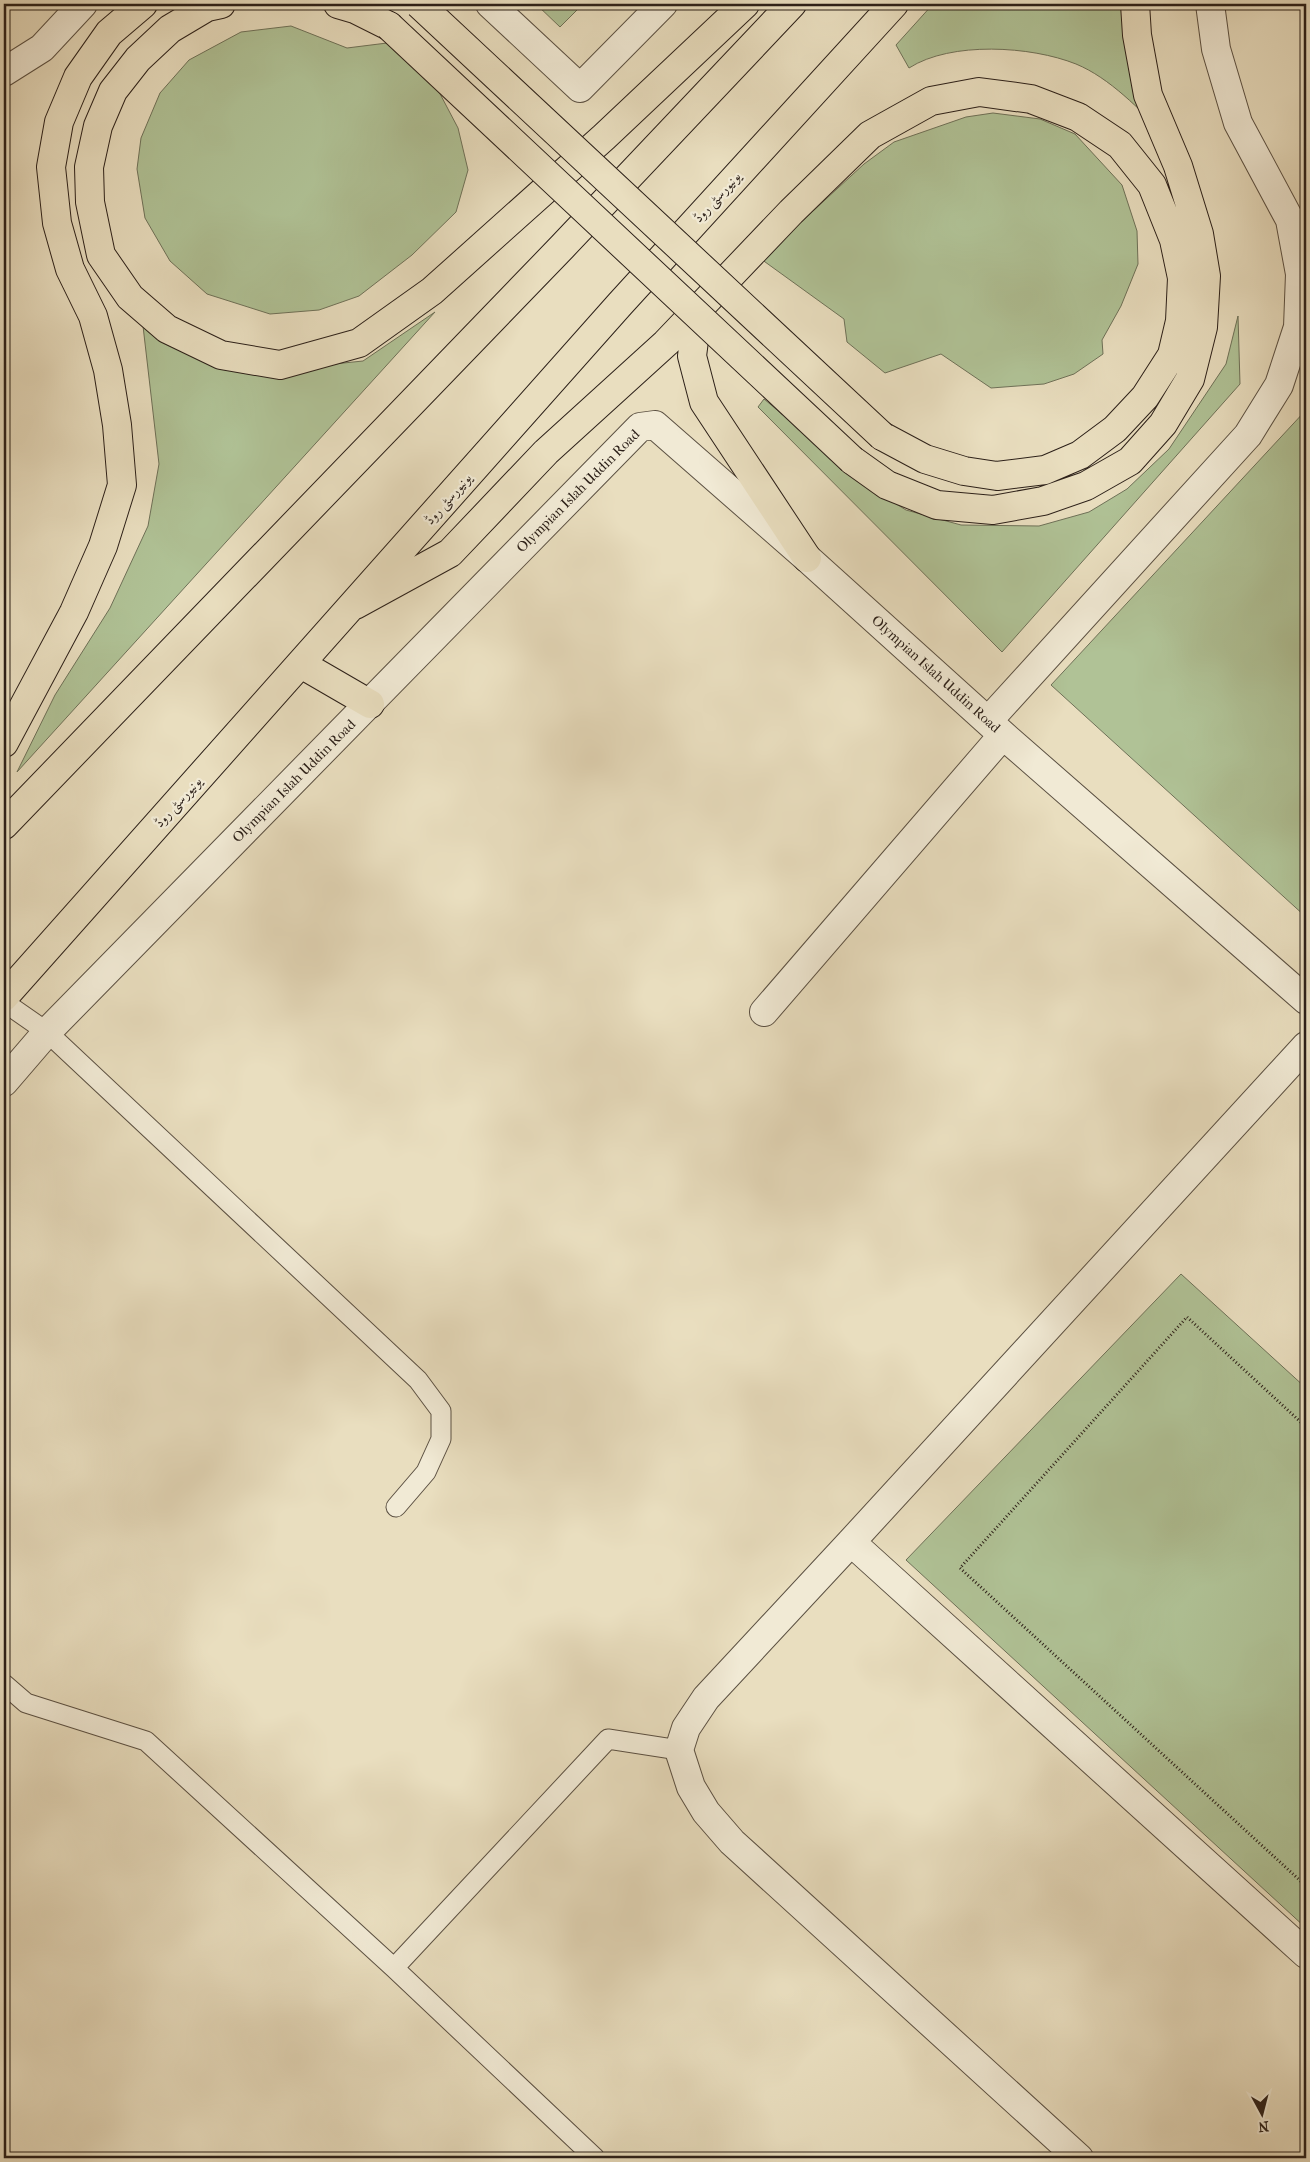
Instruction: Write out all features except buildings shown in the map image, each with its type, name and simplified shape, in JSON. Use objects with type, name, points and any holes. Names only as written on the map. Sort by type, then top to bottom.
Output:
[{"type":"main road","points":[[4,743],[74,612],[103,546],[122,485],[117,424],[108,370],[93,316],[70,268],[57,223],[51,167],[59,122],[78,77],[109,33],[143,4]]},
{"type":"main road","points":[[221,4],[207,7],[170,29],[138,59],[113,92],[98,126],[89,167],[90,202],[101,255],[130,297],[168,329],[221,355],[280,365],[359,343],[432,291],[597,143],[745,4]]},
{"type":"main road","points":[[338,4],[355,9],[389,26],[852,460],[888,485],[937,505],[993,510],[1043,501],[1086,486],[1130,461],[1163,424],[1190,379],[1203,327],[1206,276],[1199,234],[1178,166],[1148,95],[1135,4]]},
{"type":"main road","points":[[354,605],[450,553],[546,452],[666,342],[698,309],[791,212],[870,135],[931,101],[979,92],[1031,98],[1078,117],[1120,145],[1152,185],[1174,240],[1182,278],[1180,321],[1172,355],[1145,397],[1115,430],[1080,455],[1045,470],[997,476],[964,471],[925,459],[882,436],[419,4]]},
{"type":"main road","points":[[4,825],[562,248],[792,4]]},
{"type":"main road","name":"یونیورسٹی روڈ","points":[[4,997],[633,290],[894,4]]},
{"type":"main road","points":[[698,309],[692,356],[704,402],[807,558]]},
{"type":"main road","points":[[301,664],[370,704]]},
{"type":"street","points":[[4,72],[42,48],[83,4]]},
{"type":"street","points":[[490,4],[580,88],[663,4]]},
{"type":"street","points":[[764,1012],[996,728],[1248,435],[1279,385],[1298,327],[1300,274],[1290,220],[1238,123],[1216,49],[1210,4]]},
{"type":"street","name":"Olympian Islah Uddin Road","points":[[4,1082],[47,1032],[640,427],[655,425],[807,558],[996,728],[1302,988]]},
{"type":"street","points":[[1080,2158],[732,1842],[706,1812],[691,1787],[679,1750],[686,1728],[706,1698],[1306,1046]]},
{"type":"street","points":[[851,1542],[1306,1954]]},
{"type":"lane","points":[[4,1002],[47,1032],[418,1380],[441,1411],[441,1439],[426,1472],[396,1507]]},
{"type":"lane","points":[[4,1684],[26,1703],[146,1741],[394,1968],[595,2158]]},
{"type":"lane","points":[[394,1968],[608,1739],[679,1750]]},
{"type":"path","points":[[1306,1427],[1187,1317],[960,1568],[1306,1886]]},
{"type":"green space","points":[[536,4],[583,4],[560,27]]},
{"type":"green space","points":[[933,4],[1125,4],[1165,135],[1124,95],[1101,77],[1076,64],[1058,58],[1014,50],[968,50],[946,53],[926,59],[909,68],[896,45]]},
{"type":"green space","points":[[291,26],[347,48],[387,43],[438,90],[458,128],[468,170],[456,212],[412,255],[359,296],[319,310],[270,314],[207,294],[170,261],[145,218],[137,169],[141,138],[160,93],[189,60],[241,32]]},
{"type":"green space","points":[[993,113],[1040,119],[1075,134],[1122,185],[1137,231],[1138,264],[1121,306],[1102,340],[1103,354],[1074,374],[1044,384],[991,388],[941,354],[885,373],[847,342],[844,319],[761,259],[864,164],[894,142],[966,117]]},
{"type":"green space","points":[[435,312],[17,772],[55,695],[110,608],[148,526],[159,464],[143,326],[305,367],[363,361]]},
{"type":"green space","points":[[1238,316],[1240,384],[1002,652],[758,407],[764,399],[869,487],[906,510],[961,525],[1039,526],[1089,512],[1127,489],[1169,449],[1226,364]]},
{"type":"green space","points":[[1306,410],[1306,917],[1051,685]]},
{"type":"green space","points":[[1181,1274],[1306,1388],[1306,1928],[906,1560]]}]
